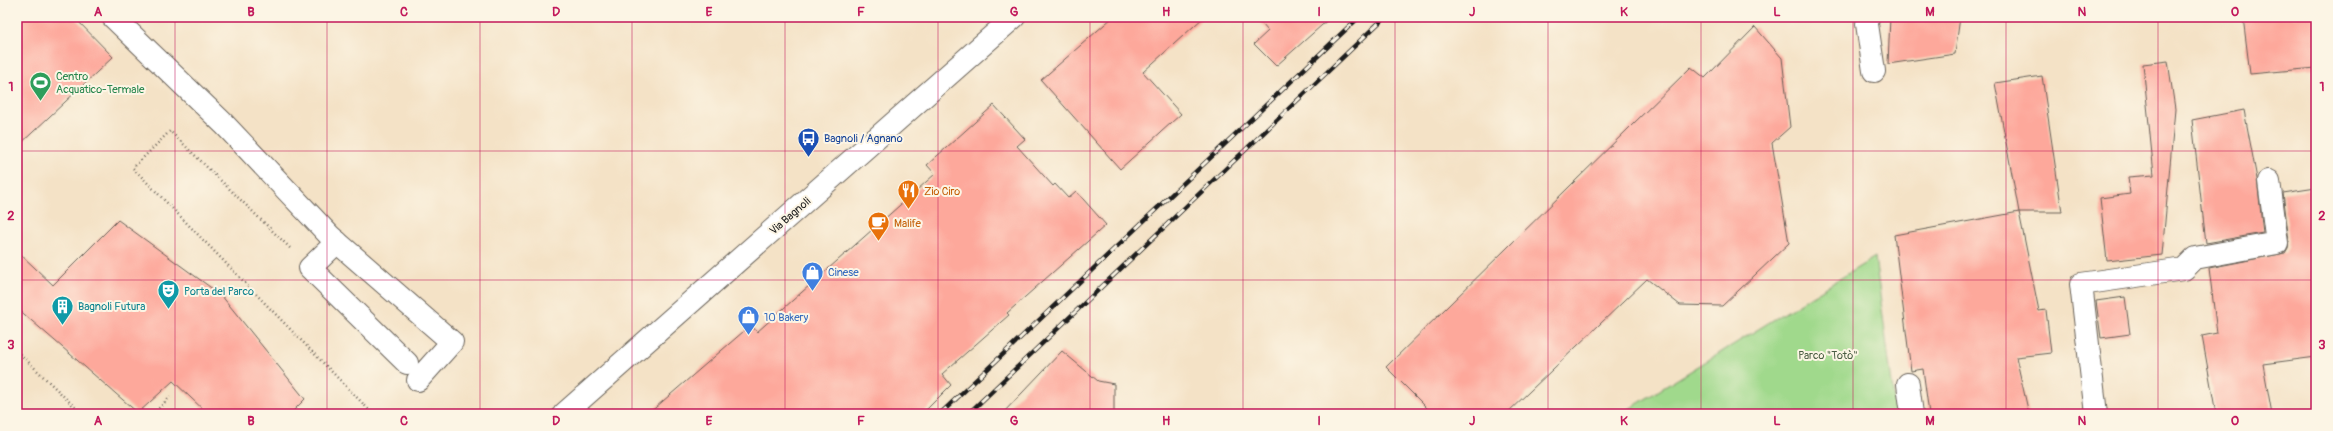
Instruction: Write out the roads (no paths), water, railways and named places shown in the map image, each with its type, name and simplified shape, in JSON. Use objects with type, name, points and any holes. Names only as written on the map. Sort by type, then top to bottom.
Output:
[{"type":"street","points":[[113,17],[224,124],[337,242],[452,342],[413,371],[310,268],[337,242]]},
{"type":"street","name":"Via Bagnoli","points":[[564,414],[1014,17]]},
{"type":"street","points":[[1868,17],[1867,24],[1874,71]]},
{"type":"street","points":[[2096,414],[2081,284],[2184,269],[2195,258],[2277,243],[2269,181]]},
{"type":"street","points":[[1908,384],[1912,414]]},
{"type":"railway","points":[[940,414],[1359,17]]},
{"type":"railway","points":[[968,414],[1385,17]]},
{"type":"place","name":"Centro Acquatico-Termale","points":[[41,102]]},
{"type":"place","name":"Bagnoli / Agnano","points":[[809,158]]},
{"type":"place","name":"Zio Ciro","points":[[909,210]]},
{"type":"place","name":"Malife","points":[[879,242]]},
{"type":"place","name":"Cinese","points":[[813,292]]},
{"type":"place","name":"Porta del Parco","points":[[168,310]]},
{"type":"place","name":"Bagnoli Futura","points":[[62,326]]},
{"type":"place","name":"10 Bakery","points":[[748,336]]},
{"type":"park label","name":"Parco \"Totò\"","points":[[1828,355]]}]
